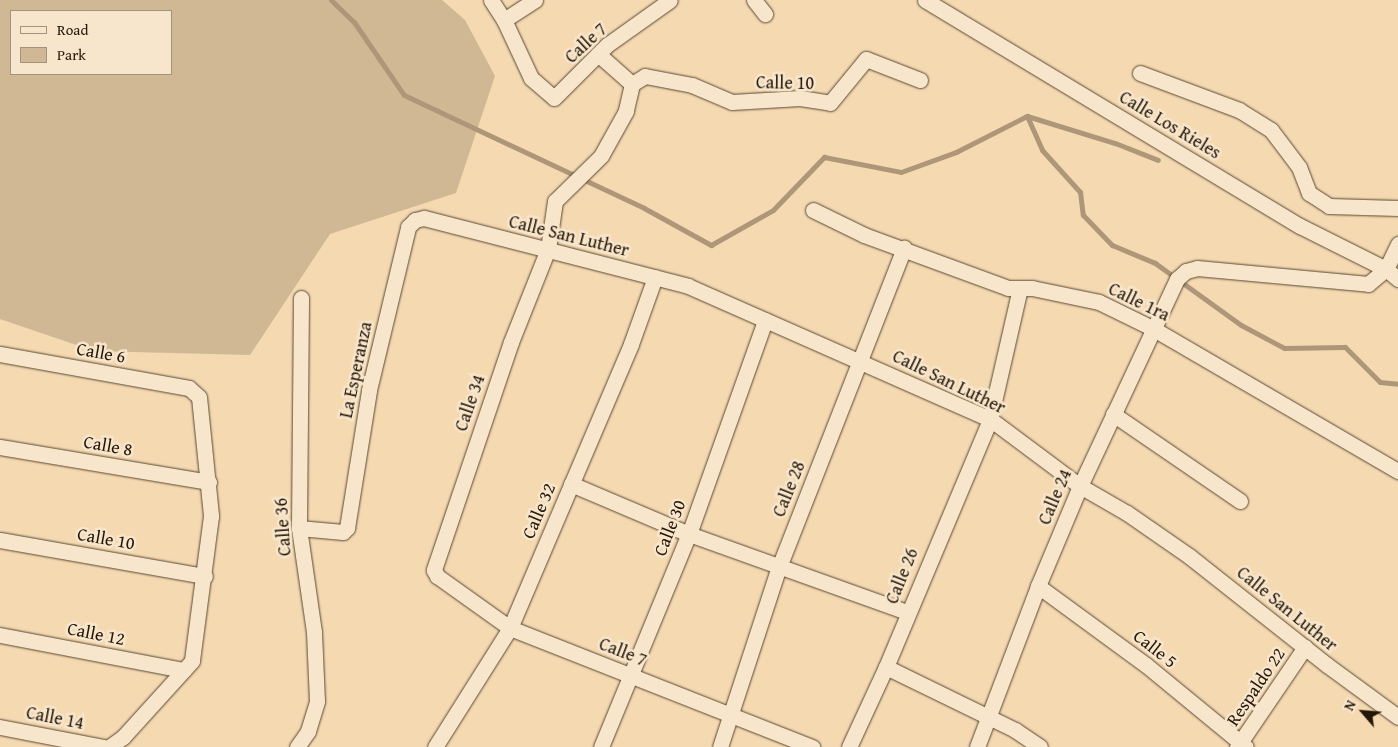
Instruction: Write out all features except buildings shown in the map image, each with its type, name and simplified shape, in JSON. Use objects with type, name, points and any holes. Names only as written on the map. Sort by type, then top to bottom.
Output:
[{"type":"street","points":[[491,0],[504,20],[535,0]]},
{"type":"street","name":"Calle 7","points":[[504,20],[531,78],[554,98],[598,54],[670,0]]},
{"type":"street","points":[[754,0],[765,14]]},
{"type":"street","name":"Calle Los Rieles","points":[[925,0],[1300,226],[1392,274]]},
{"type":"street","points":[[598,54],[632,84]]},
{"type":"street","name":"Calle 10","points":[[632,84],[645,76],[692,85],[732,102],[800,98],[830,103],[866,59],[920,80]]},
{"type":"street","points":[[1140,73],[1239,110],[1271,130],[1299,167],[1309,193],[1329,206],[1398,208]]},
{"type":"street","name":"Calle 34","points":[[434,570],[511,342],[548,249],[555,201],[602,156],[626,110],[632,84]]},
{"type":"street","name":"Calle 1ra","points":[[813,210],[864,234],[1008,288],[1020,288],[1099,302],[1152,328],[1398,471]]},
{"type":"street","name":"Calle San Luther","points":[[415,220],[424,218],[688,286],[990,419],[1080,486],[1127,513],[1189,556],[1398,717]]},
{"type":"street","name":"La Esperanza","points":[[300,528],[345,531],[369,390],[408,227],[415,220]]},
{"type":"street","points":[[1392,274],[1398,244]]},
{"type":"street","name":"Calle 28","points":[[720,747],[779,566],[904,248]]},
{"type":"street","name":"Calle 24","points":[[977,747],[1038,586],[1080,486],[1152,328],[1177,279],[1186,271],[1197,268],[1368,284],[1392,274]]},
{"type":"street","name":"Calle 32","points":[[435,747],[510,628],[631,344],[655,278]]},
{"type":"street","name":"Calle 26","points":[[849,747],[886,667],[907,612],[990,419],[1020,288]]},
{"type":"street","name":"Calle 36","points":[[297,747],[308,731],[317,701],[314,632],[300,528],[301,298]]},
{"type":"street","name":"Calle 30","points":[[601,747],[689,534],[765,320]]},
{"type":"street","name":"Calle 6","points":[[0,354],[195,391],[198,398],[209,482]]},
{"type":"street","points":[[1113,414],[1240,501]]},
{"type":"street","name":"Calle 8","points":[[0,447],[209,482]]},
{"type":"street","points":[[109,747],[123,737],[192,661],[205,576],[211,516],[209,482]]},
{"type":"street","points":[[571,484],[689,534],[907,612]]},
{"type":"street","name":"Calle 10","points":[[0,540],[205,576]]},
{"type":"street","name":"Calle 7","points":[[434,570],[437,576],[510,628],[632,674],[731,717],[812,747]]},
{"type":"street","name":"Calle 5","points":[[1038,586],[1146,665],[1241,746]]},
{"type":"street","name":"Calle 12","points":[[0,635],[184,670]]},
{"type":"street","name":"Respaldo 22","points":[[1241,746],[1305,647]]},
{"type":"street","points":[[886,667],[987,719],[1015,730],[1040,747]]},
{"type":"street","name":"Calle 14","points":[[0,727],[104,747]]},
{"type":"green space","points":[[0,0],[442,0],[465,20],[495,76],[456,193],[330,234],[250,355],[94,351],[0,319]]},
{"type":"waterway","points":[[331,0],[354,22],[404,95],[644,208],[711,245],[773,210],[824,157],[901,172],[956,152],[1027,116],[1115,143],[1158,160]]},
{"type":"waterway","points":[[1027,116],[1042,150],[1080,192],[1083,215],[1112,245],[1155,263],[1241,325],[1284,348],[1345,347],[1380,382],[1398,384]]}]
